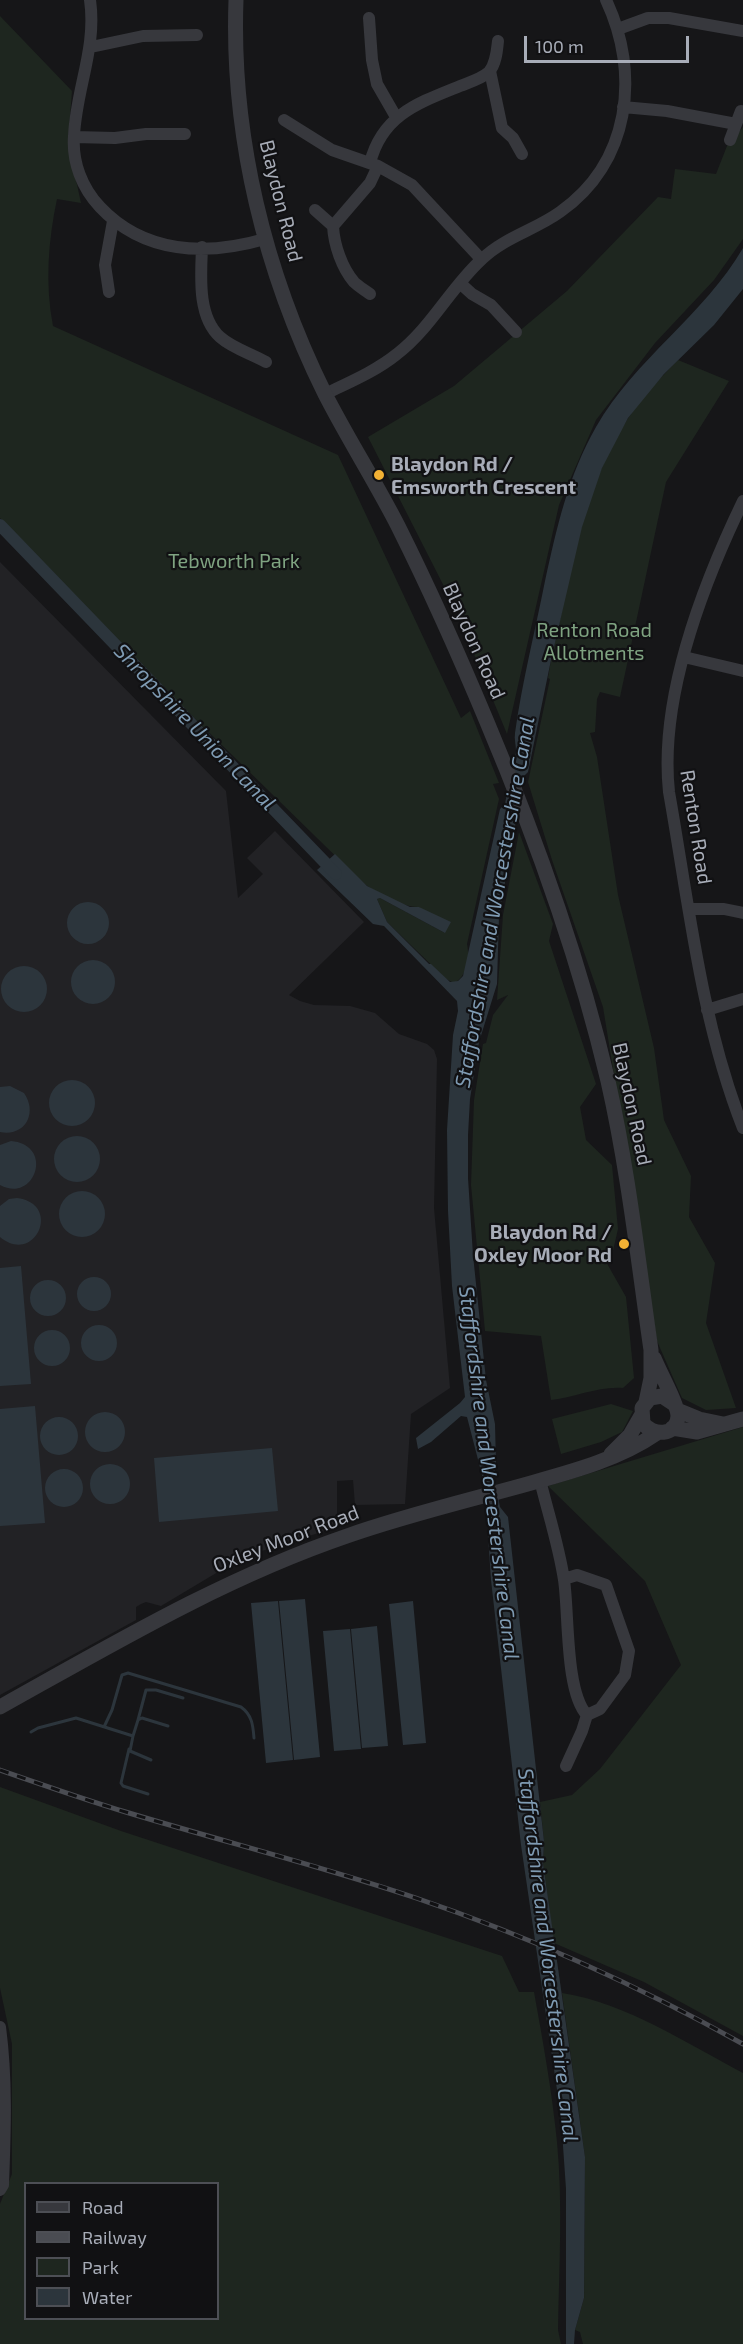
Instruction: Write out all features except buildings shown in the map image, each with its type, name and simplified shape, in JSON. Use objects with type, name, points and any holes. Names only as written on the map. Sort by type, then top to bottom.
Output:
[{"type":"street","points":[[90,0],[91,48],[74,136],[78,167],[91,197],[113,221],[146,241],[163,245],[202,248],[229,246],[265,239]]},
{"type":"street","name":"Blaydon Road","points":[[236,0],[236,70],[250,174],[265,239],[296,329],[325,394],[396,522],[448,631],[536,844],[579,973],[608,1084],[626,1174],[651,1350],[651,1378],[646,1402]]},
{"type":"street","points":[[325,394],[367,374],[399,354],[481,259],[510,238],[560,212],[586,190],[602,171],[617,140],[623,106],[625,65],[618,29],[606,0]]},
{"type":"street","points":[[369,18],[372,60],[377,84],[396,117]]},
{"type":"street","points":[[618,29],[648,18],[669,18],[743,31]]},
{"type":"street","points":[[91,48],[142,36],[197,35]]},
{"type":"street","points":[[333,226],[370,183],[374,165],[374,147],[396,117],[415,105],[480,78],[490,71],[498,41]]},
{"type":"street","points":[[490,71],[502,128],[517,136],[522,154]]},
{"type":"street","points":[[623,106],[667,111],[736,124]]},
{"type":"street","points":[[730,140],[741,111]]},
{"type":"street","points":[[284,120],[332,150],[374,165],[412,185],[481,259]]},
{"type":"street","points":[[74,136],[115,138],[146,134],[185,134]]},
{"type":"street","points":[[315,210],[333,226],[339,255],[354,282],[370,294]]},
{"type":"street","points":[[109,292],[105,265],[113,221]]},
{"type":"street","points":[[202,248],[201,284],[207,314],[213,328],[221,338],[266,362]]},
{"type":"street","points":[[461,284],[472,294],[492,305],[516,332]]},
{"type":"street","name":"Renton Road","points":[[743,501],[710,572],[690,632],[671,721],[666,764],[707,1010],[723,1073],[743,1128]]},
{"type":"street","points":[[684,657],[743,671]]},
{"type":"street","points":[[689,909],[724,909],[743,913]]},
{"type":"street","points":[[707,1010],[743,999]]},
{"type":"street","name":"Blaydon Road","points":[[651,1350],[676,1407]]},
{"type":"street","points":[[676,1407],[677,1420],[672,1428],[663,1433],[646,1428],[641,1416],[642,1408],[646,1402],[656,1396],[662,1396],[676,1407],[699,1419],[726,1424]]},
{"type":"street","name":"Oxley Moor Road","points":[[606,1459],[630,1435],[641,1416]]},
{"type":"street","points":[[672,1428],[697,1432],[743,1419]]},
{"type":"street","name":"Oxley Moor Road","points":[[0,1707],[217,1588],[278,1561],[409,1517],[606,1459],[635,1448],[657,1433]]},
{"type":"street","points":[[540,1480],[564,1579],[572,1675],[581,1708],[587,1715]]},
{"type":"street","points":[[564,1579],[577,1575],[606,1585],[629,1651],[625,1675],[600,1710],[587,1715]]},
{"type":"street","points":[[566,1766],[569,1746],[582,1731],[587,1715]]},
{"type":"street","points":[[0,2027],[5,2066],[5,2130],[3,2185],[0,2190]]},
{"type":"shaded area","points":[[0,562],[226,791],[238,898],[263,874],[247,858],[275,831],[364,922],[289,995],[314,1005],[350,1006],[375,1013],[399,1034],[427,1044],[434,1050],[437,1059],[434,1208],[450,1388],[411,1414],[405,1504],[355,1505],[353,1480],[337,1481],[337,1527],[243,1557],[161,1606],[146,1602],[141,1604],[136,1607],[136,1620],[0,1695]]},
{"type":"green space","name":"Tebworth Park","points":[[0,16],[72,91],[68,143],[81,203],[57,199],[51,231],[49,263],[49,294],[53,326],[338,455],[461,718],[470,711],[499,783],[493,784],[499,799],[467,944],[468,955],[465,971],[454,983],[446,979],[387,922],[377,899],[380,898],[445,933],[419,907],[405,905],[388,898],[360,880],[140,665],[0,518]]},
{"type":"green space","points":[[743,127],[743,239],[714,280],[655,343],[596,420],[559,505],[507,734],[455,608],[368,437],[454,386],[567,291],[658,197],[671,199],[675,169],[716,174],[727,146]]},
{"type":"green space","name":"Renton Road Allotments","points":[[678,360],[729,381],[666,482],[620,697],[600,692],[597,699],[595,732],[590,733],[597,757],[618,895],[654,1048],[664,1120],[691,1176],[689,1217],[715,1263],[706,1323],[736,1408],[706,1410],[682,1398],[657,1341],[603,1007],[552,860],[528,782],[571,567],[598,476],[627,420],[645,396]]},
{"type":"green space","points":[[519,832],[553,924],[549,941],[596,1084],[580,1107],[586,1140],[612,1165],[618,1229],[612,1255],[601,1253],[626,1297],[634,1378],[623,1388],[605,1389],[551,1400],[541,1336],[485,1331],[471,1185],[474,1100],[483,1044],[486,1043],[493,1015],[508,995],[497,1000],[503,915]]},
{"type":"green space","points":[[611,1404],[633,1411],[622,1432],[601,1442],[561,1454],[552,1419]]},
{"type":"green space","points":[[743,1427],[743,2036],[644,1982],[554,1943],[543,1863],[544,1841],[540,1802],[572,1795],[600,1769],[681,1665],[645,1581],[548,1486]]},
{"type":"green space","points":[[0,1787],[121,1831],[502,1956],[519,1992],[534,1992],[550,2085],[560,2189],[558,2330],[561,2344],[0,2344],[0,2204],[12,2174],[12,2044],[0,1988]]},
{"type":"green space","points":[[562,1993],[586,1998],[632,2015],[678,2037],[743,2073],[743,2344],[583,2344],[580,2332],[575,2330],[584,2298],[585,2157]]},
{"type":"water","name":"Staffordshire and Worcestershire Canal","points":[[743,248],[743,289],[714,325],[664,374],[628,418],[602,468],[582,527],[528,772],[524,776],[499,916],[497,984],[479,1042],[470,1099],[468,1178],[473,1255],[486,1380],[495,1424],[494,1476],[500,1507],[508,1517],[544,1841],[543,1863],[585,2157],[584,2298],[575,2330],[574,2344],[566,2344],[566,2189],[561,2117],[521,1845],[491,1580],[488,1535],[491,1510],[467,1417],[461,1416],[431,1442],[418,1449],[416,1438],[465,1397],[452,1286],[448,1211],[447,1130],[457,1001],[384,926],[373,924],[317,870],[335,854],[367,886],[410,907],[419,907],[451,922],[445,933],[380,898],[377,899],[387,922],[429,964],[450,982],[458,981],[463,976],[500,809],[505,804],[514,764],[518,714],[549,561],[564,502],[578,464],[596,427],[612,403],[649,358],[709,295]]},
{"type":"water","points":[[88,902],[103,908],[109,923],[103,938],[88,944],[73,938],[67,923],[73,908]]},
{"type":"water","points":[[93,960],[109,966],[115,982],[109,998],[93,1004],[77,998],[71,982],[77,966]]},
{"type":"water","points":[[29,966],[41,972],[46,980],[46,998],[41,1006],[33,1011],[19,1012],[7,1006],[2,998],[1,984],[7,972],[15,967]]},
{"type":"water","points":[[72,1080],[88,1087],[95,1103],[88,1119],[72,1126],[56,1119],[49,1103],[56,1087]]},
{"type":"water","points":[[10,1086],[24,1093],[30,1108],[29,1115],[27,1122],[16,1131],[0,1132],[0,1087]]},
{"type":"water","points":[[77,1136],[93,1143],[100,1159],[93,1175],[77,1182],[61,1175],[54,1159],[61,1143]]},
{"type":"water","points":[[11,1141],[25,1145],[33,1152],[36,1162],[35,1172],[30,1180],[23,1187],[12,1189],[0,1185],[0,1145]]},
{"type":"water","points":[[82,1191],[98,1198],[105,1214],[98,1230],[82,1237],[66,1230],[59,1214],[66,1198]]},
{"type":"water","points":[[17,1198],[31,1203],[39,1211],[41,1221],[39,1231],[33,1239],[24,1244],[13,1244],[0,1237],[0,1206],[9,1199]]},
{"type":"water","points":[[21,1266],[31,1384],[0,1386],[0,1268]]},
{"type":"water","points":[[94,1277],[106,1282],[111,1294],[106,1306],[94,1311],[82,1306],[77,1294],[82,1282]]},
{"type":"water","points":[[48,1280],[61,1285],[66,1298],[61,1311],[48,1316],[35,1311],[30,1298],[35,1285]]},
{"type":"water","points":[[99,1325],[112,1330],[117,1343],[112,1356],[99,1361],[86,1356],[81,1343],[86,1330]]},
{"type":"water","points":[[52,1330],[65,1335],[70,1348],[65,1361],[52,1366],[39,1361],[34,1348],[39,1335]]},
{"type":"water","points":[[35,1406],[45,1523],[0,1526],[0,1409]]},
{"type":"water","points":[[105,1412],[119,1418],[125,1432],[119,1446],[105,1452],[91,1446],[85,1432],[91,1418]]},
{"type":"water","points":[[59,1417],[66,1418],[72,1423],[77,1429],[77,1443],[72,1449],[66,1454],[59,1455],[52,1454],[46,1449],[41,1443],[40,1436],[41,1429],[46,1423],[52,1418]]},
{"type":"water","points":[[272,1448],[278,1511],[159,1522],[154,1458]]},
{"type":"water","points":[[110,1464],[118,1465],[124,1470],[129,1476],[129,1492],[124,1498],[118,1503],[110,1504],[102,1503],[96,1498],[91,1492],[90,1484],[91,1476],[96,1470],[102,1465]]},
{"type":"water","points":[[64,1469],[78,1474],[83,1488],[78,1502],[64,1507],[50,1502],[45,1488],[50,1474]]},
{"type":"water","points":[[305,1599],[320,1757],[294,1760],[279,1601]]},
{"type":"water","points":[[278,1601],[293,1760],[266,1763],[251,1603]]},
{"type":"water","points":[[413,1601],[426,1743],[403,1745],[389,1604]]},
{"type":"water","points":[[377,1626],[388,1746],[362,1748],[351,1629]]},
{"type":"water","points":[[350,1629],[361,1749],[334,1751],[323,1631]]},
{"type":"waterway","name":"Shropshire Union Canal","points":[[0,525],[336,874]]},
{"type":"waterway","points":[[104,1727],[112,1710],[122,1675],[128,1673],[241,1707],[248,1713],[254,1738]]},
{"type":"waterway","points":[[138,1720],[146,1690],[156,1690],[183,1698]]},
{"type":"waterway","points":[[31,1732],[76,1718],[133,1736],[138,1720],[142,1718],[168,1726]]},
{"type":"waterway","points":[[133,1736],[130,1751],[151,1760]]},
{"type":"waterway","points":[[129,1749],[121,1783],[123,1786],[148,1794]]},
{"type":"railway","points":[[0,1770],[113,1808],[345,1875],[458,1913],[582,1963],[664,2002],[743,2044]]},
{"type":"place","name":"Blaydon Rd / Emsworth Crescent","points":[[379,475]]},
{"type":"place","name":"Blaydon Rd / Oxley Moor Rd","points":[[624,1244]]}]
